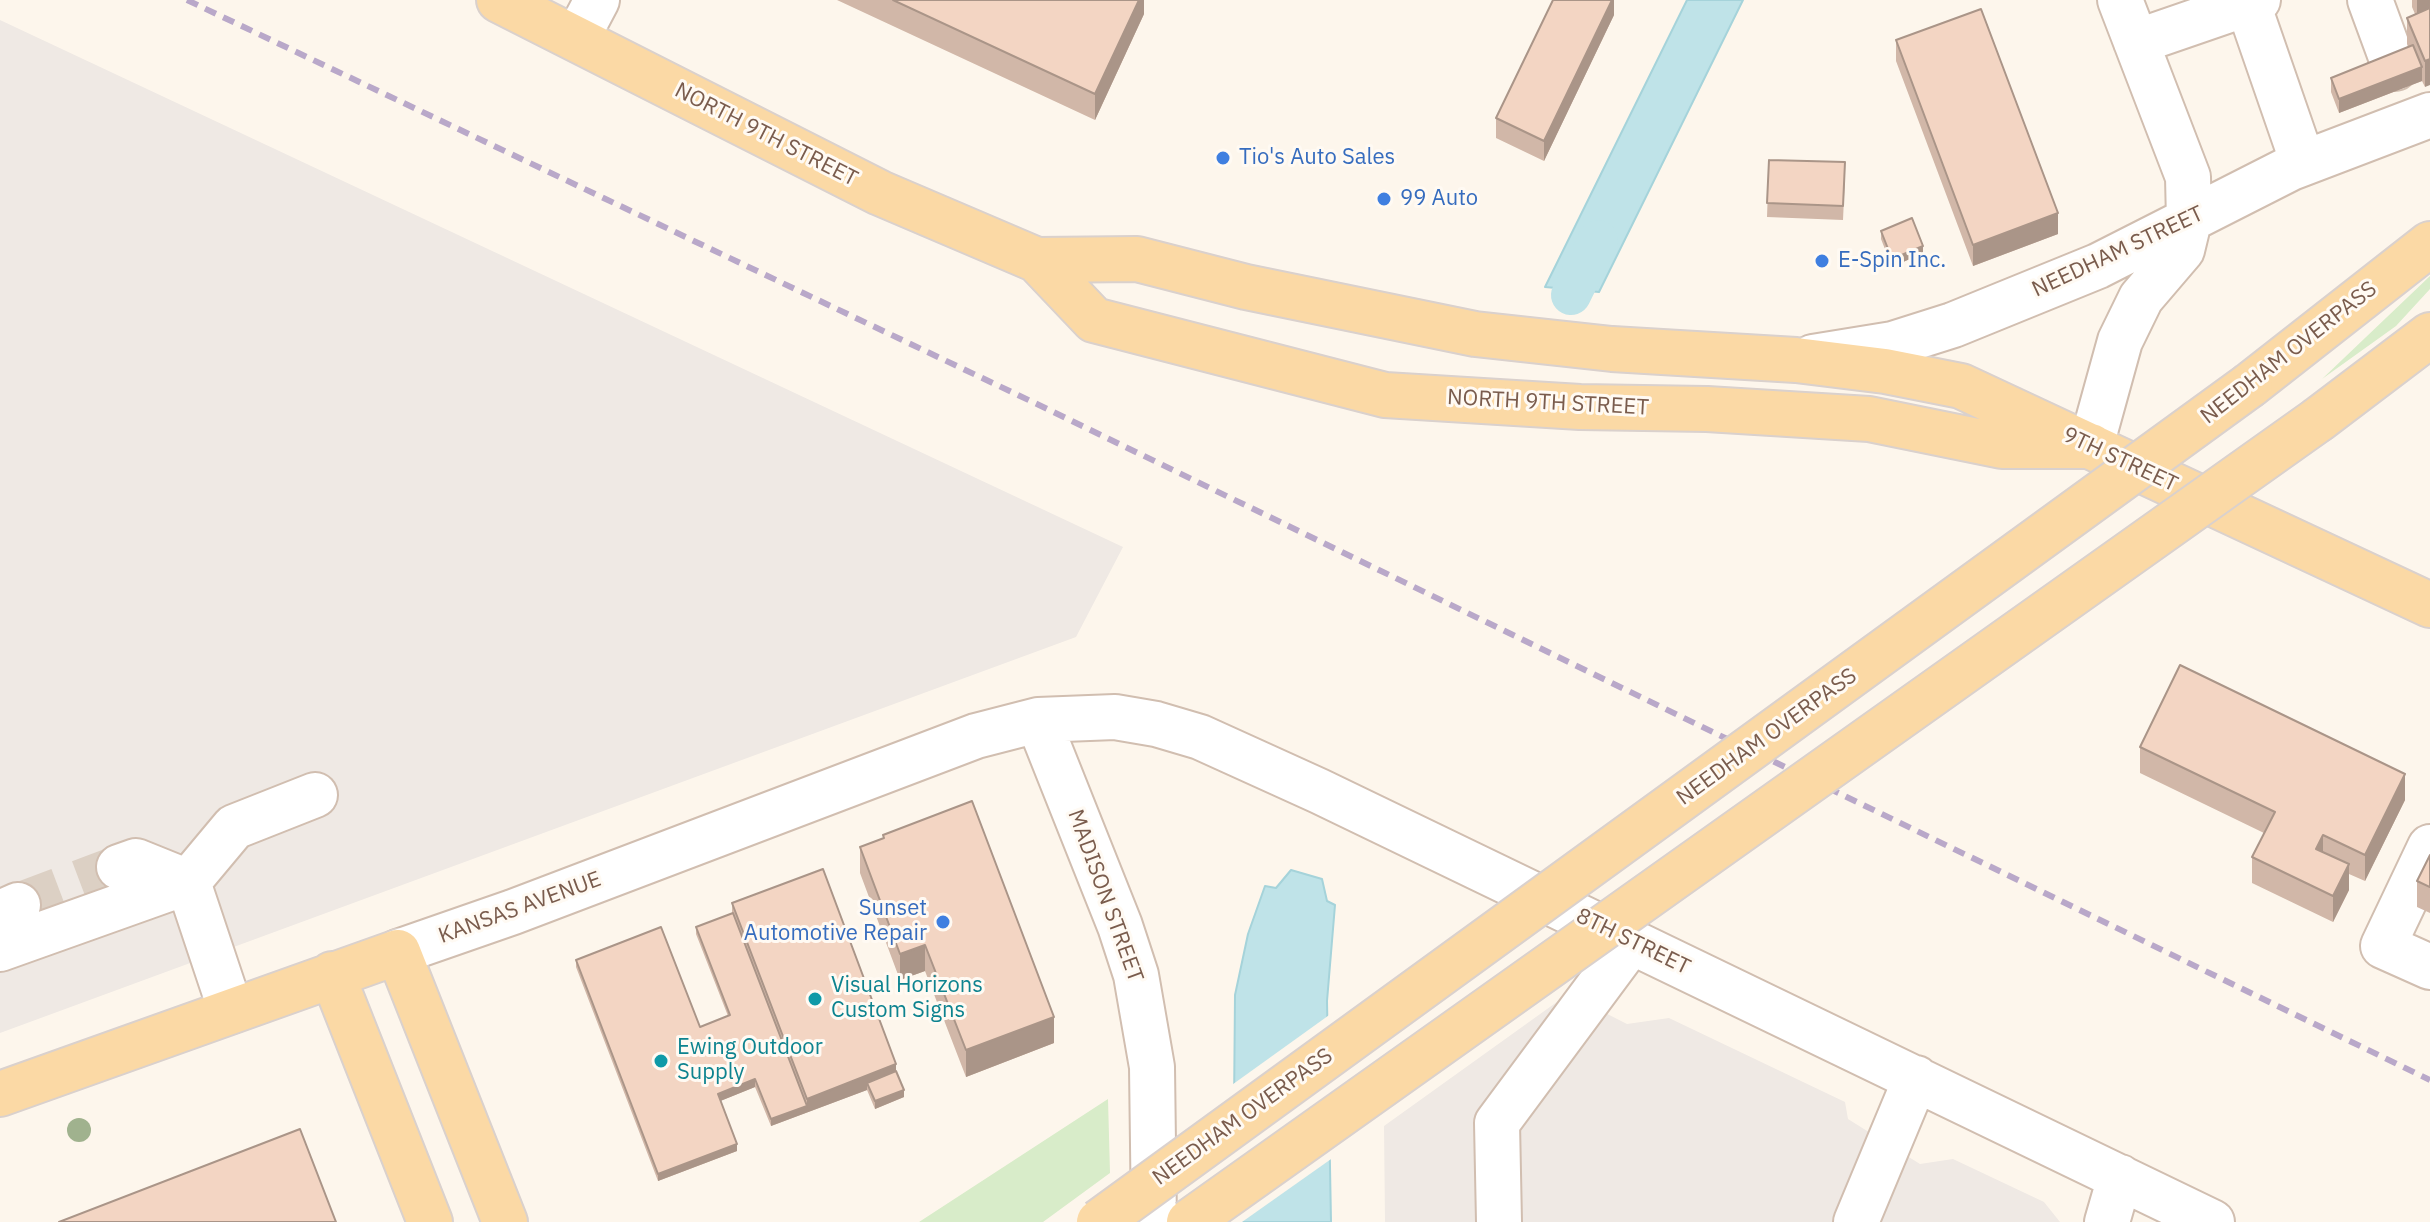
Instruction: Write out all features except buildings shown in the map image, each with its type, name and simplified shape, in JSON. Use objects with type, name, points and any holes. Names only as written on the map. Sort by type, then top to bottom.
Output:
[{"type":"main road","name":"NORTH 9TH STREET","points":[[499,0],[880,193],[1037,260],[1094,320],[1385,395],[1869,419],[2002,446],[2091,446]]},
{"type":"main road","name":"NEEDHAM OVERPASS","points":[[1099,1222],[2250,385],[2430,244]]},
{"type":"main road","name":"NORTH 9TH STREET","points":[[1037,260],[1137,259],[1246,287],[1475,334],[1612,349],[1796,360]]},
{"type":"main road","points":[[1189,1222],[2319,419],[2430,335]]},
{"type":"main road","name":"9TH STREET","points":[[1796,360],[1885,371],[1961,386],[2428,598]]},
{"type":"main road","points":[[398,952],[505,1222]]},
{"type":"main road","name":"KANSAS AVENUE","points":[[0,1094],[398,952]]},
{"type":"main road","points":[[332,974],[430,1222]]},
{"type":"street","points":[[577,38],[597,0]]},
{"type":"street","points":[[2091,446],[2120,341],[2141,298],[2182,250],[2189,221],[2188,177],[2120,0]]},
{"type":"street","points":[[2370,0],[2411,98]]},
{"type":"street","points":[[2136,42],[2253,2],[2303,163]]},
{"type":"street","name":"NEEDHAM STREET","points":[[1796,360],[1893,344],[1933,333],[2098,266],[2303,163],[2411,98]]},
{"type":"street","name":"8TH STREET","points":[[1038,720],[1115,717],[1156,724],[1200,737],[1632,941],[2212,1222]]},
{"type":"street","name":"KANSAS AVENUE","points":[[398,952],[513,912],[976,736],[1038,720]]},
{"type":"street","name":"MADISON STREET","points":[[1038,720],[1120,926],[1136,975],[1152,1067],[1154,1222]]},
{"type":"street","points":[[0,949],[188,882],[234,827],[315,795]]},
{"type":"street","points":[[2430,847],[2383,946],[2430,967]]},
{"type":"street","points":[[119,867],[136,861],[188,882],[231,1011]]},
{"type":"street","points":[[1499,1222],[1497,1123],[1632,941]]},
{"type":"street","points":[[1856,1222],[1916,1078]]},
{"type":"street","points":[[2107,1222],[2120,1177]]},
{"type":"shaded area","points":[[0,20],[1123,547],[1076,637],[0,1033]]},
{"type":"shaded area","points":[[1568,994],[1627,1024],[1669,1018],[1845,1102],[1848,1119],[1920,1164],[1953,1159],[2044,1202],[2060,1222],[1385,1222],[1384,1126]]},
{"type":"green space","points":[[2430,276],[2430,289],[2396,326],[2322,379]]},
{"type":"green space","points":[[1108,1099],[1110,1173],[1043,1222],[919,1222]]},
{"type":"water","points":[[1687,0],[1743,0],[1599,292],[1545,287]]},
{"type":"water","points":[[1291,870],[1322,879],[1327,901],[1335,905],[1327,1001],[1331,1222],[1233,1222],[1235,995],[1248,934],[1265,886],[1276,888]]},
{"type":"pier","points":[[1332,1013],[1334,1157],[1242,1222],[1229,1222],[1229,1087]]},
{"type":"waterway","points":[[1571,295],[1598,240]]},
{"type":"tunnel","points":[[18,905],[119,867]]},
{"type":"railway","points":[[187,0],[1039,405],[2430,1080]]},
{"type":"place","name":"Tio's Auto Sales","points":[[1223,158]]},
{"type":"place","name":"99 Auto","points":[[1384,199]]},
{"type":"place","name":"E-Spin Inc.","points":[[1822,261]]},
{"type":"place","name":"Sunset Automotive Repair","points":[[943,922]]},
{"type":"place","name":"Visual Horizons Custom Signs","points":[[815,999]]},
{"type":"place","name":"Ewing Outdoor Supply","points":[[661,1061]]}]
